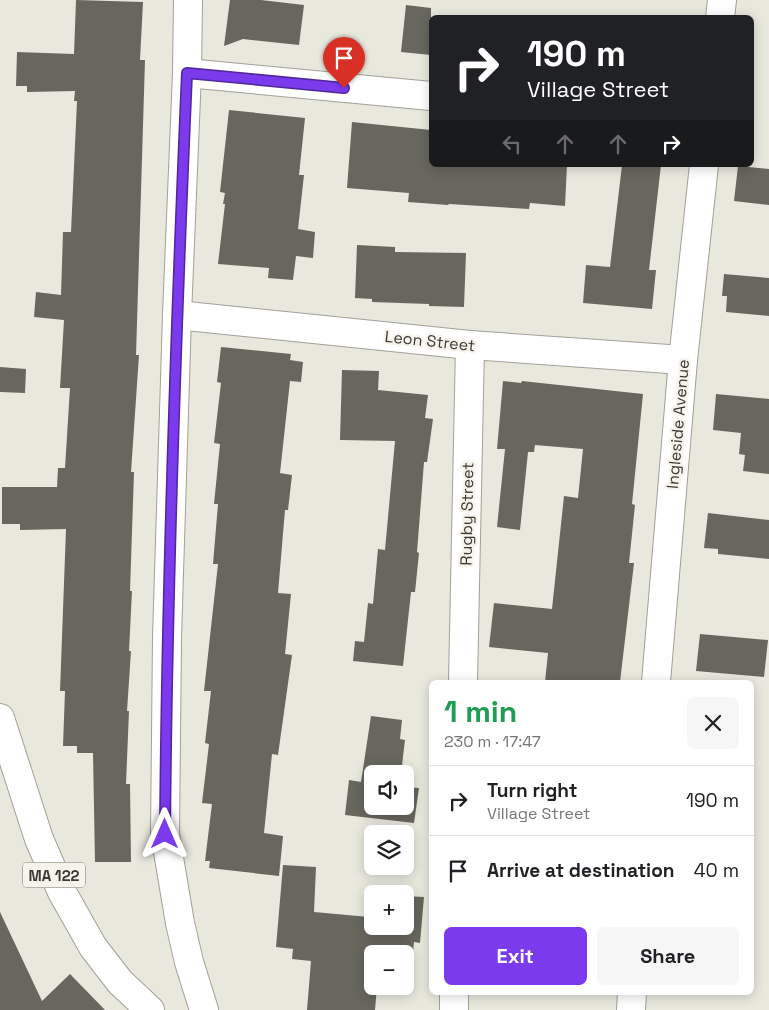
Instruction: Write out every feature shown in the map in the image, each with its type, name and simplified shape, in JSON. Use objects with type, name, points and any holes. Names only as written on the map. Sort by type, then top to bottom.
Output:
[{"type":"main road","points":[[188,0],[167,660],[165,834],[182,933],[204,1010]]},
{"type":"main road","points":[[720,15],[722,0]]},
{"type":"main road","points":[[187,73],[429,96]]},
{"type":"main road","name":"Ingleside Avenue","points":[[656,680],[683,360],[704,167]]},
{"type":"main road","name":"Leon Street","points":[[177,315],[470,345],[683,360]]},
{"type":"main road","name":"Rugby Street","points":[[463,680],[470,345]]},
{"type":"main road","name":"MA 122","points":[[0,718],[39,839],[62,892],[93,947],[120,982],[150,1010]]},
{"type":"main road","points":[[454,995],[454,1010]]},
{"type":"main road","points":[[631,1010],[632,995]]},
{"type":"building","points":[[76,0],[143,2],[140,60],[145,60],[136,355],[139,355],[131,472],[134,472],[130,591],[132,591],[129,651],[131,651],[127,711],[129,711],[126,784],[130,784],[131,862],[95,862],[93,753],[77,753],[77,746],[63,746],[65,691],[60,691],[66,529],[20,530],[20,524],[2,524],[2,487],[57,487],[58,468],[65,468],[70,388],[60,388],[64,320],[34,317],[36,292],[61,295],[63,232],[71,232],[77,101],[74,101],[75,91],[27,92],[27,86],[16,86],[17,52],[74,54]]},
{"type":"building","points":[[230,0],[261,0],[304,5],[299,45],[243,39],[224,46]]},
{"type":"building","points":[[406,5],[431,8],[431,15],[429,15],[429,55],[401,52]]},
{"type":"building","points":[[229,110],[305,118],[299,175],[304,175],[298,229],[315,232],[313,258],[296,256],[293,280],[268,278],[269,268],[218,264],[225,204],[223,204],[225,193],[220,192]]},
{"type":"building","points":[[352,122],[429,130],[429,167],[567,167],[565,206],[530,203],[529,209],[408,202],[409,193],[347,188]]},
{"type":"building","points":[[622,167],[661,167],[649,270],[656,270],[652,309],[583,303],[586,265],[610,267]]},
{"type":"building","points":[[738,167],[769,169],[769,205],[734,201]]},
{"type":"building","points":[[357,245],[395,247],[395,252],[466,253],[464,307],[372,302],[372,299],[355,298]]},
{"type":"building","points":[[724,274],[769,278],[769,316],[726,312],[727,296],[722,296]]},
{"type":"building","points":[[221,347],[291,354],[290,360],[303,362],[301,382],[290,381],[280,473],[292,475],[288,510],[285,510],[278,593],[291,594],[285,654],[292,655],[278,755],[272,754],[264,833],[283,836],[279,876],[209,868],[210,861],[205,861],[212,804],[202,803],[209,744],[205,743],[211,691],[204,691],[218,564],[213,564],[218,504],[214,504],[220,444],[214,443],[221,383],[217,382]]},
{"type":"building","points":[[0,367],[26,369],[25,393],[0,392]]},
{"type":"building","points":[[342,370],[379,371],[378,390],[428,395],[425,418],[433,419],[427,462],[424,462],[415,592],[411,592],[403,666],[353,661],[355,641],[364,642],[368,603],[373,604],[378,549],[385,550],[395,441],[340,440]]},
{"type":"building","points":[[503,381],[521,383],[522,381],[643,394],[632,504],[635,505],[629,563],[634,563],[620,680],[545,680],[548,653],[489,647],[494,603],[552,609],[564,496],[578,498],[583,449],[535,445],[534,452],[528,452],[520,530],[497,527],[505,449],[497,449]]},
{"type":"building","points":[[716,394],[769,399],[769,474],[743,471],[745,455],[739,454],[741,433],[713,430]]},
{"type":"building","points":[[708,513],[769,520],[769,559],[718,554],[718,549],[704,548]]},
{"type":"building","points":[[700,634],[768,640],[764,677],[696,671]]},
{"type":"building","points":[[371,716],[402,720],[400,739],[405,740],[402,765],[364,765],[364,815],[414,815],[414,788],[419,788],[414,823],[345,815],[349,780],[361,782]]},
{"type":"building","points":[[283,865],[316,867],[314,912],[364,917],[364,935],[414,935],[414,896],[424,897],[420,943],[414,942],[414,945],[364,945],[364,995],[376,995],[375,1010],[307,1010],[311,961],[292,959],[293,949],[276,947]]},
{"type":"building","points":[[0,912],[42,1001],[70,974],[105,1010],[0,1010]]},
{"type":"route","points":[[165,834],[166,694],[177,315],[187,73],[344,88]]}]
